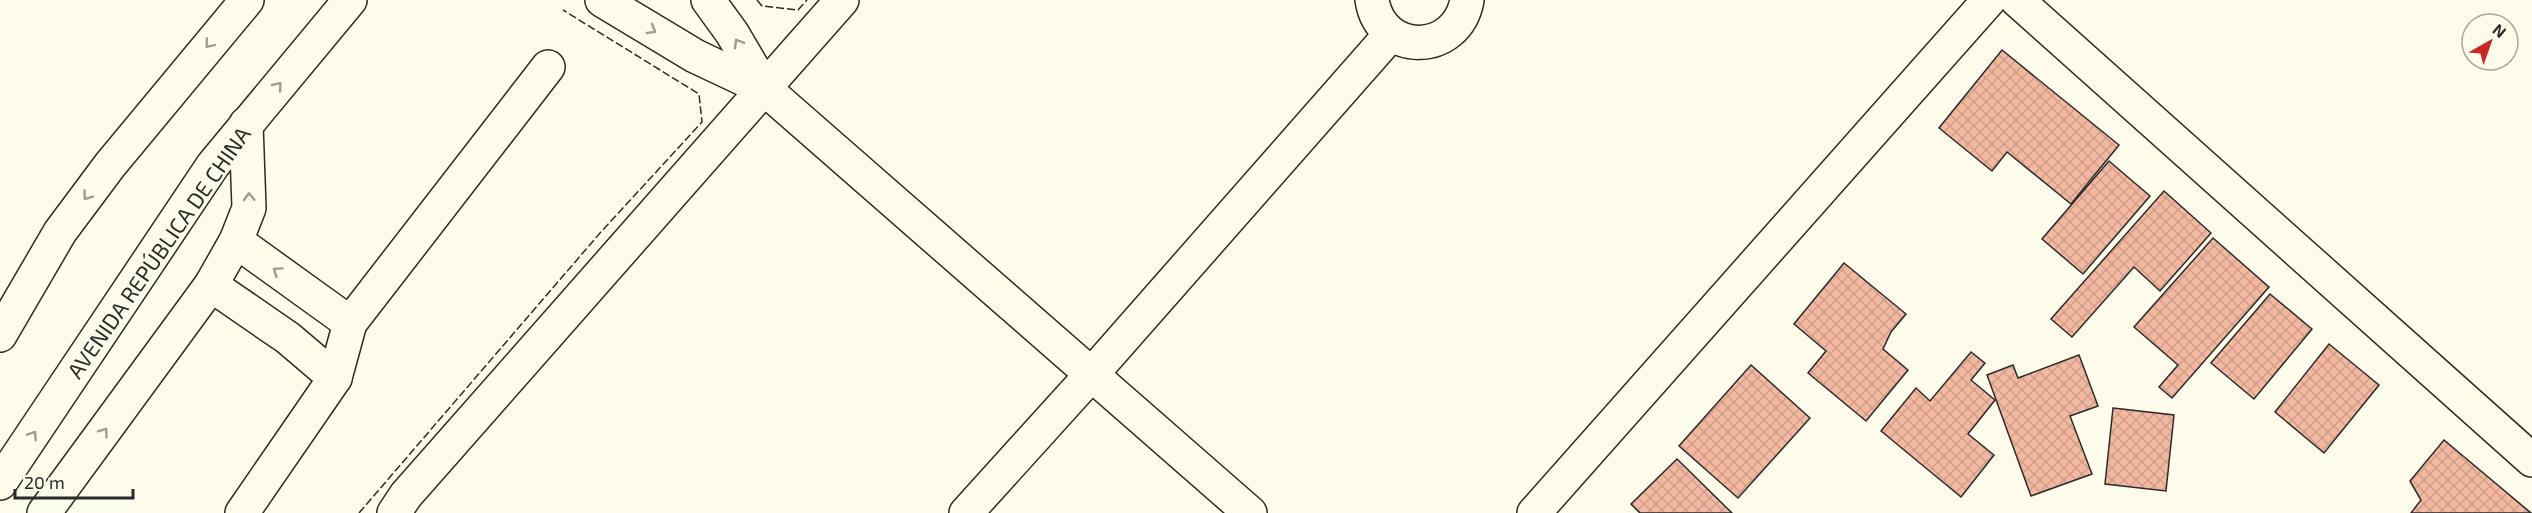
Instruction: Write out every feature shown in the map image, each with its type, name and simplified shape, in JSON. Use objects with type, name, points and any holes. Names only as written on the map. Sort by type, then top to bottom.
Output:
[{"type":"street","name":"AVENIDA REPÚBLICA DE CHINA","points":[[0,483],[213,165],[350,0]]},
{"type":"street","points":[[602,0],[695,56],[765,89],[1250,513]]},
{"type":"street","points":[[708,0],[732,33],[765,89]]},
{"type":"street","points":[[394,513],[406,495],[842,0]]},
{"type":"street","points":[[1372,0],[1380,23],[1391,34],[1406,41],[1422,43],[1438,39],[1452,30],[1462,17],[1467,0]]},
{"type":"street","points":[[1534,513],[1989,0]]},
{"type":"street","points":[[2017,0],[2532,460]]},
{"type":"street","points":[[0,335],[60,232],[143,122],[240,6]]},
{"type":"street","points":[[966,513],[1091,375],[1391,34]]},
{"type":"street","points":[[242,513],[335,378],[350,322],[548,67]]},
{"type":"street","points":[[44,513],[211,285],[236,241],[249,208],[246,123]]},
{"type":"street","points":[[236,241],[350,322]]},
{"type":"street","points":[[211,285],[288,338],[335,378]]},
{"type":"building","points":[[2002,50],[2119,145],[2071,204],[2007,152],[1992,171],[1939,128]]},
{"type":"building","points":[[2109,161],[2150,196],[2083,274],[2042,239]]},
{"type":"building","points":[[2164,191],[2211,233],[2160,291],[2134,267],[2072,337],[2051,319]]},
{"type":"building","points":[[2213,238],[2269,287],[2172,398],[2159,387],[2178,365],[2134,327]]},
{"type":"building","points":[[1844,263],[1906,314],[1891,332],[1883,349],[1908,370],[1866,421],[1808,373],[1826,351],[1794,324]]},
{"type":"building","points":[[2270,294],[2312,329],[2254,399],[2211,363]]},
{"type":"building","points":[[2329,344],[2379,385],[2324,453],[2275,412]]},
{"type":"building","points":[[1971,352],[1985,363],[1971,380],[1995,400],[1968,434],[1994,455],[1961,497],[1881,431],[1916,388],[1930,401]]},
{"type":"building","points":[[2079,355],[2098,406],[2070,416],[2092,474],[2031,496],[1987,375],[2013,365],[2018,378]]},
{"type":"building","points":[[1751,365],[1810,418],[1738,498],[1679,446]]},
{"type":"building","points":[[2113,408],[2174,415],[2166,491],[2105,484]]},
{"type":"building","points":[[2444,440],[2531,513],[2411,513],[2421,500],[2410,481]]},
{"type":"building","points":[[1677,459],[1732,513],[1640,513],[1631,504]]},
{"type":"fence","points":[[757,0],[762,6],[798,10],[807,0]]},
{"type":"fence","points":[[359,513],[600,233],[702,122],[699,94],[563,10]]}]
